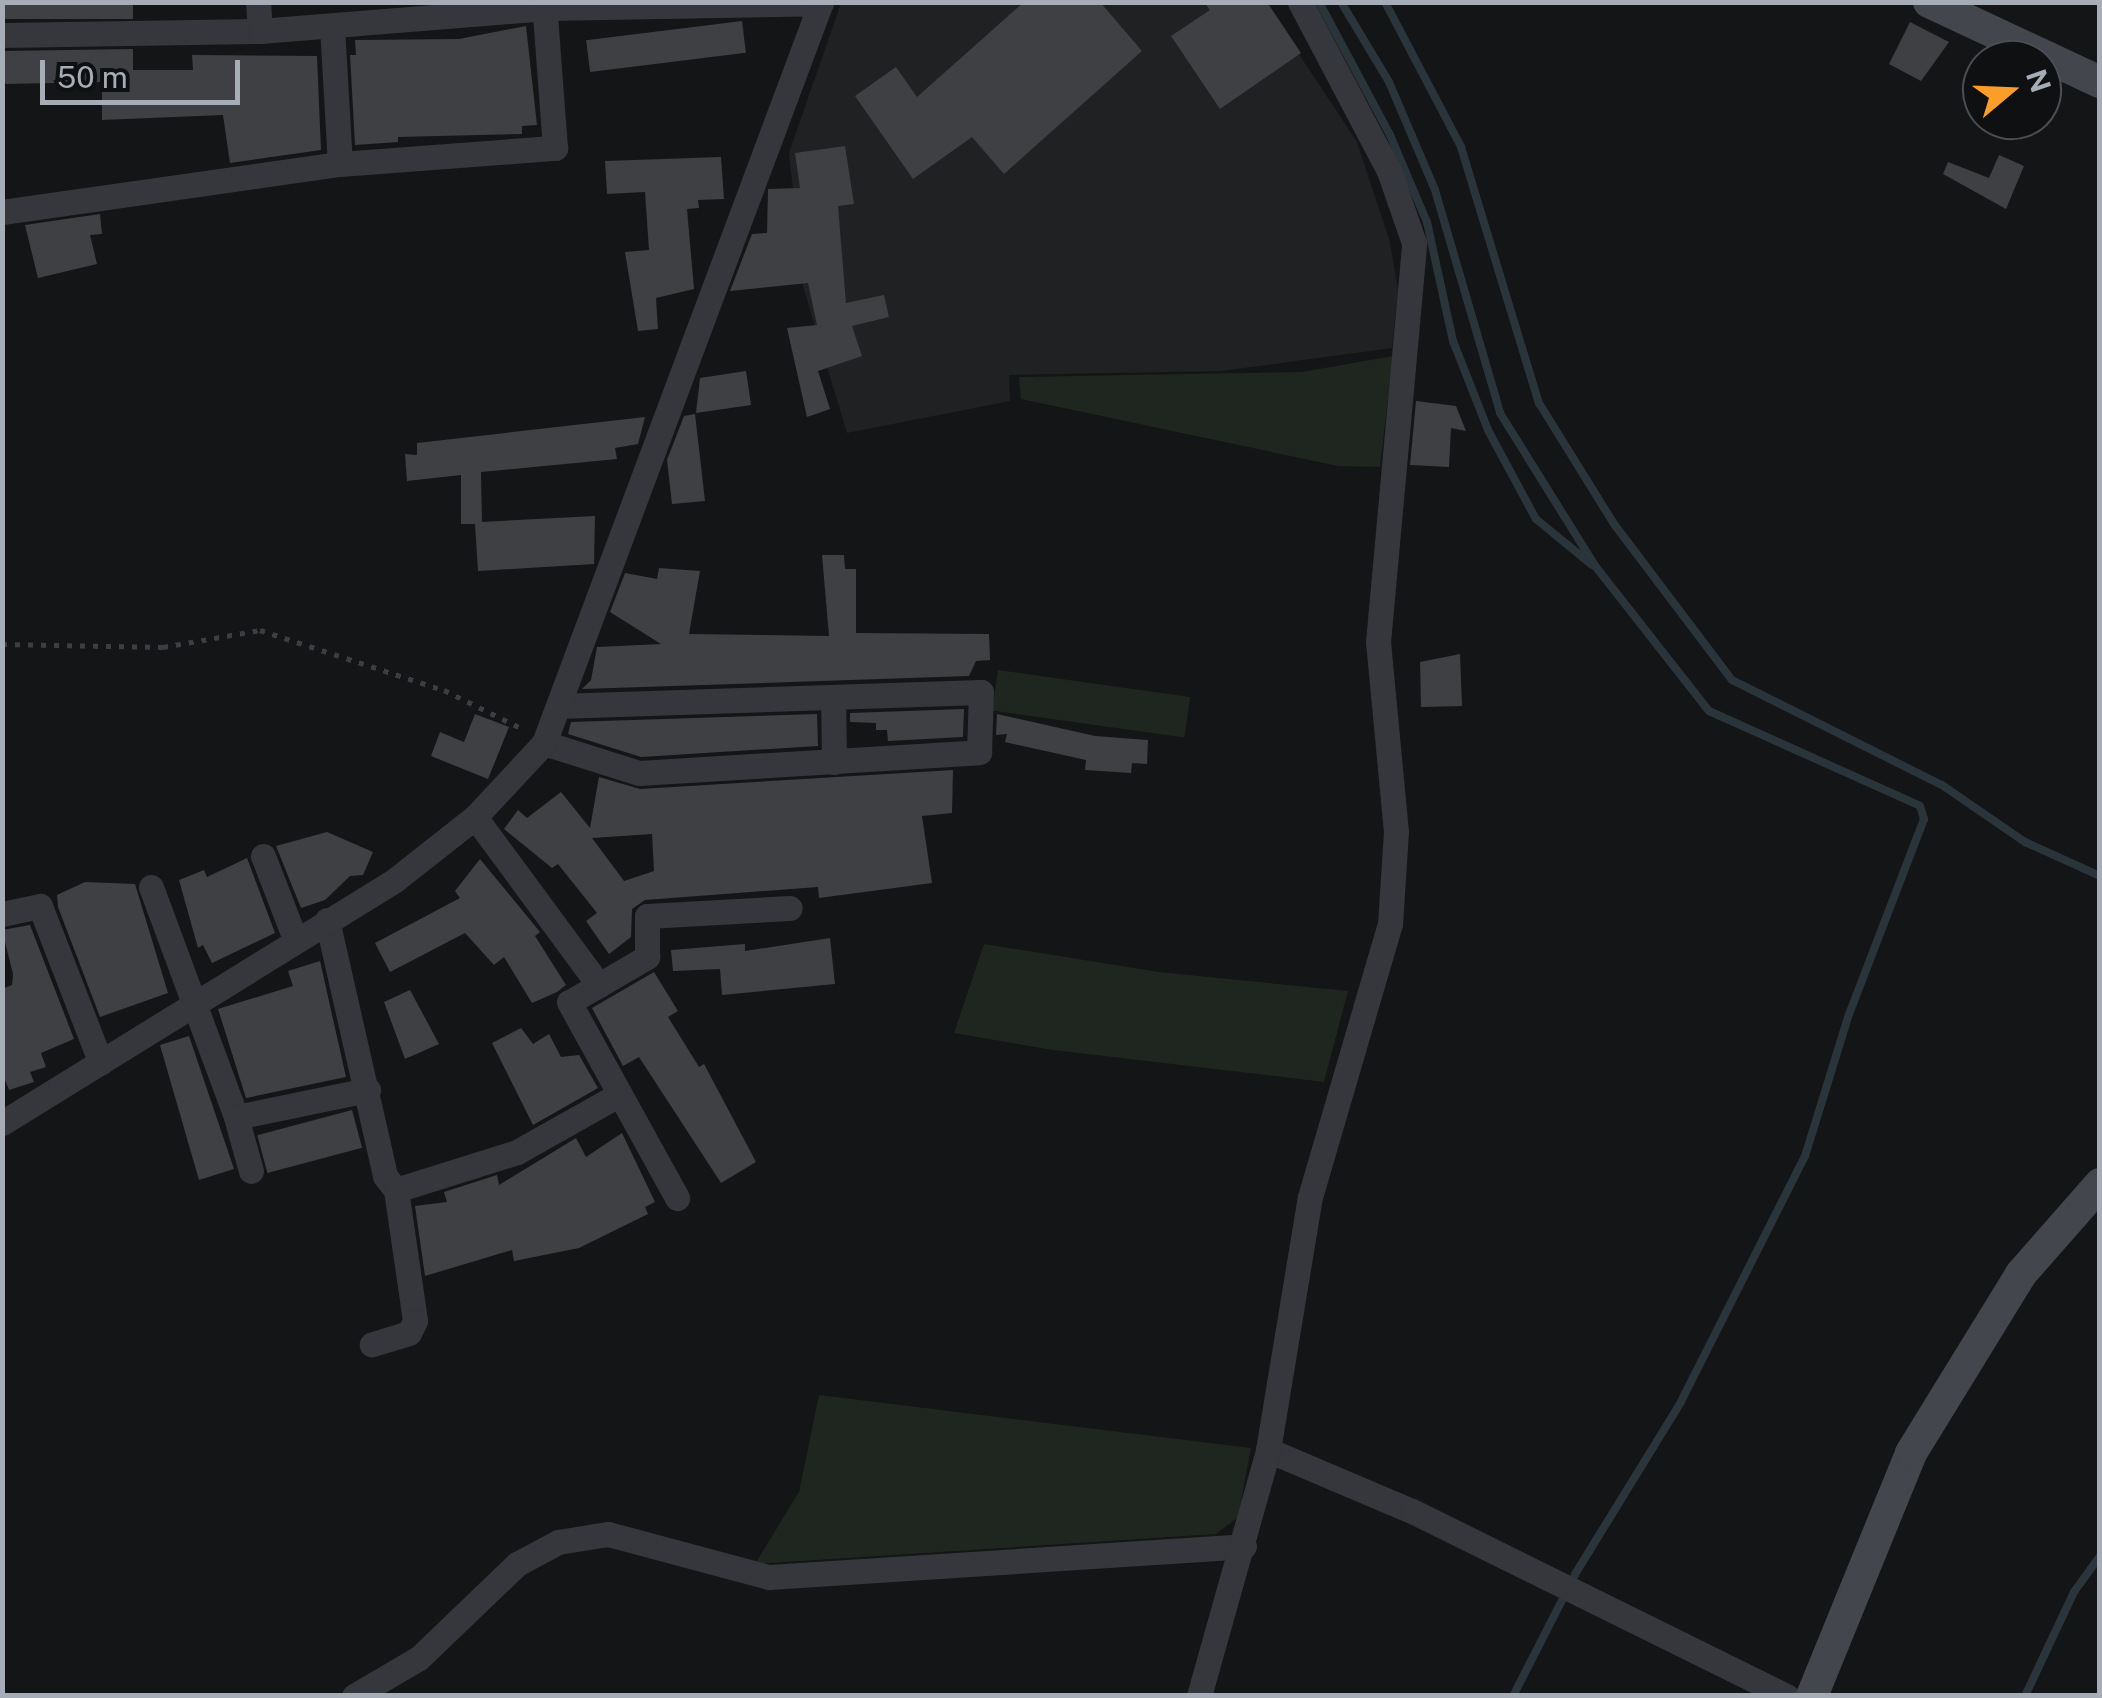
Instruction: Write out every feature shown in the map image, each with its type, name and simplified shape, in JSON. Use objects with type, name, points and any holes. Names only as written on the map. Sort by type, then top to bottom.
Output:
[{"type":"street","points":[[258,2],[260,31]]},
{"type":"street","points":[[1199,1696],[1268,1450],[1310,1196],[1390,924],[1396,832],[1378,642],[1415,288],[1414,243],[1389,171],[1300,2]]},
{"type":"street","points":[[1928,2],[2100,82]]},
{"type":"street","points":[[2,34],[260,31],[332,26],[402,13],[544,5],[821,3],[544,744],[474,817],[395,880],[2,1123]]},
{"type":"street","points":[[2,212],[340,164],[554,148],[544,5]]},
{"type":"street","points":[[332,26],[340,164]]},
{"type":"street","points":[[544,744],[639,773],[979,752],[981,692],[558,706]]},
{"type":"street","points":[[833,697],[834,762]]},
{"type":"street","points":[[474,817],[598,985]]},
{"type":"street","points":[[264,856],[296,939]]},
{"type":"street","points":[[151,887],[198,1004],[251,1171]]},
{"type":"street","points":[[2,914],[40,906],[102,1063]]},
{"type":"street","points":[[677,1198],[569,1002],[648,958],[647,916],[790,908]]},
{"type":"street","points":[[327,920],[385,1176],[396,1190],[415,1321],[410,1333],[372,1344]]},
{"type":"street","points":[[236,1117],[368,1090]]},
{"type":"street","points":[[396,1190],[517,1152],[620,1094]]},
{"type":"street","points":[[1812,1696],[1911,1453],[2021,1274],[2100,1184]]},
{"type":"street","points":[[1268,1450],[1550,1580],[1787,1696]]},
{"type":"street","points":[[354,1696],[418,1658],[517,1564],[558,1542],[608,1534],[768,1577],[1244,1546]]},
{"type":"path","points":[[2,644],[162,647],[260,630],[444,690],[500,714],[544,744]]},
{"type":"shaded area","points":[[841,3],[1265,3],[1357,142],[1390,242],[1398,290],[1392,348],[1221,371],[1009,375],[1010,401],[847,433],[803,286],[789,153]]},
{"type":"shaded area","points":[[1393,356],[1380,467],[1338,466],[1021,399],[1019,377],[1302,372]]},
{"type":"shaded area","points":[[998,670],[1190,697],[1184,738],[992,711]]},
{"type":"shaded area","points":[[984,944],[1159,972],[1348,991],[1324,1082],[1053,1050],[954,1033]]},
{"type":"shaded area","points":[[819,1395],[1251,1448],[1238,1517],[1216,1534],[755,1564],[799,1492]]},
{"type":"building","points":[[2,2],[133,2],[133,19],[2,19]]},
{"type":"building","points":[[1024,2],[1100,2],[1142,51],[1004,174],[972,137],[913,179],[855,96],[896,67],[917,97]]},
{"type":"building","points":[[1204,2],[1267,2],[1301,53],[1220,109],[1171,36],[1210,10]]},
{"type":"building","points":[[742,21],[746,53],[590,72],[586,40]]},
{"type":"building","points":[[1910,22],[1949,42],[1921,81],[1889,64]]},
{"type":"building","points":[[526,26],[537,125],[522,126],[522,134],[398,137],[398,142],[355,145],[350,55],[356,55],[355,40],[459,39]]},
{"type":"building","points":[[133,49],[133,70],[193,70],[192,55],[317,56],[321,150],[230,163],[223,115],[102,120],[102,82],[6,84],[2,77],[2,51]]},
{"type":"building","points":[[845,146],[854,204],[838,206],[846,303],[884,295],[889,317],[852,326],[862,356],[818,371],[830,409],[807,417],[787,328],[817,325],[808,283],[730,291],[752,234],[767,233],[768,189],[800,188],[795,153]]},
{"type":"building","points":[[1999,155],[2024,166],[2006,209],[1943,174],[1948,162],[1989,178]]},
{"type":"building","points":[[721,157],[724,199],[698,200],[699,208],[687,209],[694,289],[656,298],[658,329],[638,331],[625,252],[649,250],[645,192],[607,194],[605,161]]},
{"type":"building","points":[[100,214],[102,234],[90,235],[97,264],[38,278],[25,225]]},
{"type":"building","points":[[746,371],[751,405],[696,413],[700,378]]},
{"type":"building","points":[[1416,401],[1456,406],[1466,431],[1451,428],[1449,467],[1410,465]]},
{"type":"building","points":[[695,414],[705,501],[672,504],[667,460],[684,416]]},
{"type":"building","points":[[645,417],[638,444],[615,448],[617,459],[481,472],[482,522],[595,516],[594,564],[478,571],[475,524],[461,524],[461,475],[407,481],[405,454],[417,455],[417,443]]},
{"type":"building","points":[[822,555],[844,555],[845,569],[856,569],[856,633],[989,634],[990,660],[976,661],[969,676],[582,689],[591,680],[597,647],[661,644],[610,612],[625,573],[657,579],[659,568],[700,571],[689,634],[829,636]]},
{"type":"building","points":[[1460,654],[1462,706],[1421,707],[1420,662]]},
{"type":"building","points":[[964,709],[963,737],[888,741],[887,730],[876,730],[876,723],[850,722],[850,713]]},
{"type":"building","points":[[475,714],[509,727],[488,779],[431,756],[440,732],[464,742]]},
{"type":"building","points":[[817,714],[818,746],[641,757],[568,734],[571,722]]},
{"type":"building","points":[[997,714],[1095,736],[1148,740],[1147,764],[1132,763],[1131,773],[1085,770],[1086,760],[1005,742],[1007,734],[996,735]]},
{"type":"building","points":[[953,770],[952,813],[922,816],[932,883],[819,898],[818,887],[645,900],[632,909],[631,937],[609,954],[586,921],[597,913],[558,864],[552,868],[504,829],[518,810],[527,818],[561,792],[590,828],[599,777],[640,789]],"holes":[[[652,834],[654,871],[624,881],[592,838]]]},
{"type":"building","points":[[327,832],[373,852],[363,875],[350,876],[325,900],[301,908],[276,846]]},
{"type":"building","points":[[247,858],[275,933],[212,963],[203,945],[198,948],[179,880],[204,870],[207,877]]},
{"type":"building","points":[[480,859],[540,932],[535,936],[566,985],[557,992],[532,1003],[504,957],[494,965],[465,933],[390,972],[375,943],[460,898],[455,891]]},
{"type":"building","points":[[85,882],[135,884],[168,993],[100,1017],[58,907],[57,895]]},
{"type":"building","points":[[30,925],[74,1039],[41,1053],[46,1067],[30,1072],[34,1082],[9,1090],[2,1072],[2,989],[12,985],[13,974],[2,930]]},
{"type":"building","points":[[830,938],[835,984],[722,995],[720,969],[673,971],[671,950],[745,944],[745,951]]},
{"type":"building","points":[[320,961],[346,1077],[246,1098],[218,1009],[293,986],[288,971]]},
{"type":"building","points":[[654,972],[678,1011],[668,1017],[699,1067],[704,1064],[756,1162],[721,1183],[639,1057],[623,1066],[592,1008]]},
{"type":"building","points":[[410,990],[439,1044],[405,1059],[384,1002]]},
{"type":"building","points":[[521,1028],[533,1044],[549,1034],[561,1057],[579,1055],[598,1088],[533,1125],[492,1043]]},
{"type":"building","points":[[189,1036],[234,1169],[199,1180],[160,1045]]},
{"type":"building","points":[[352,1110],[362,1148],[267,1173],[257,1135]]},
{"type":"building","points":[[622,1133],[655,1202],[645,1207],[648,1214],[579,1248],[514,1261],[512,1250],[425,1276],[415,1206],[447,1202],[444,1192],[497,1175],[499,1185],[576,1138],[586,1157]]},
{"type":"waterway","points":[[1319,2],[1390,135],[1427,222],[1453,341],[1488,430],[1536,519],[1592,565]]},
{"type":"waterway","points":[[1341,2],[1389,82],[1435,190],[1500,413],[1596,567],[1709,711],[1920,806],[1924,819],[1849,1014],[1805,1156],[1681,1402],[1576,1573],[1513,1696]]},
{"type":"waterway","points":[[1385,2],[1461,147],[1539,403],[1614,524],[1732,680],[1942,785],[2025,842],[2100,876]]},
{"type":"waterway","points":[[2025,1696],[2074,1592],[2100,1556]]}]
